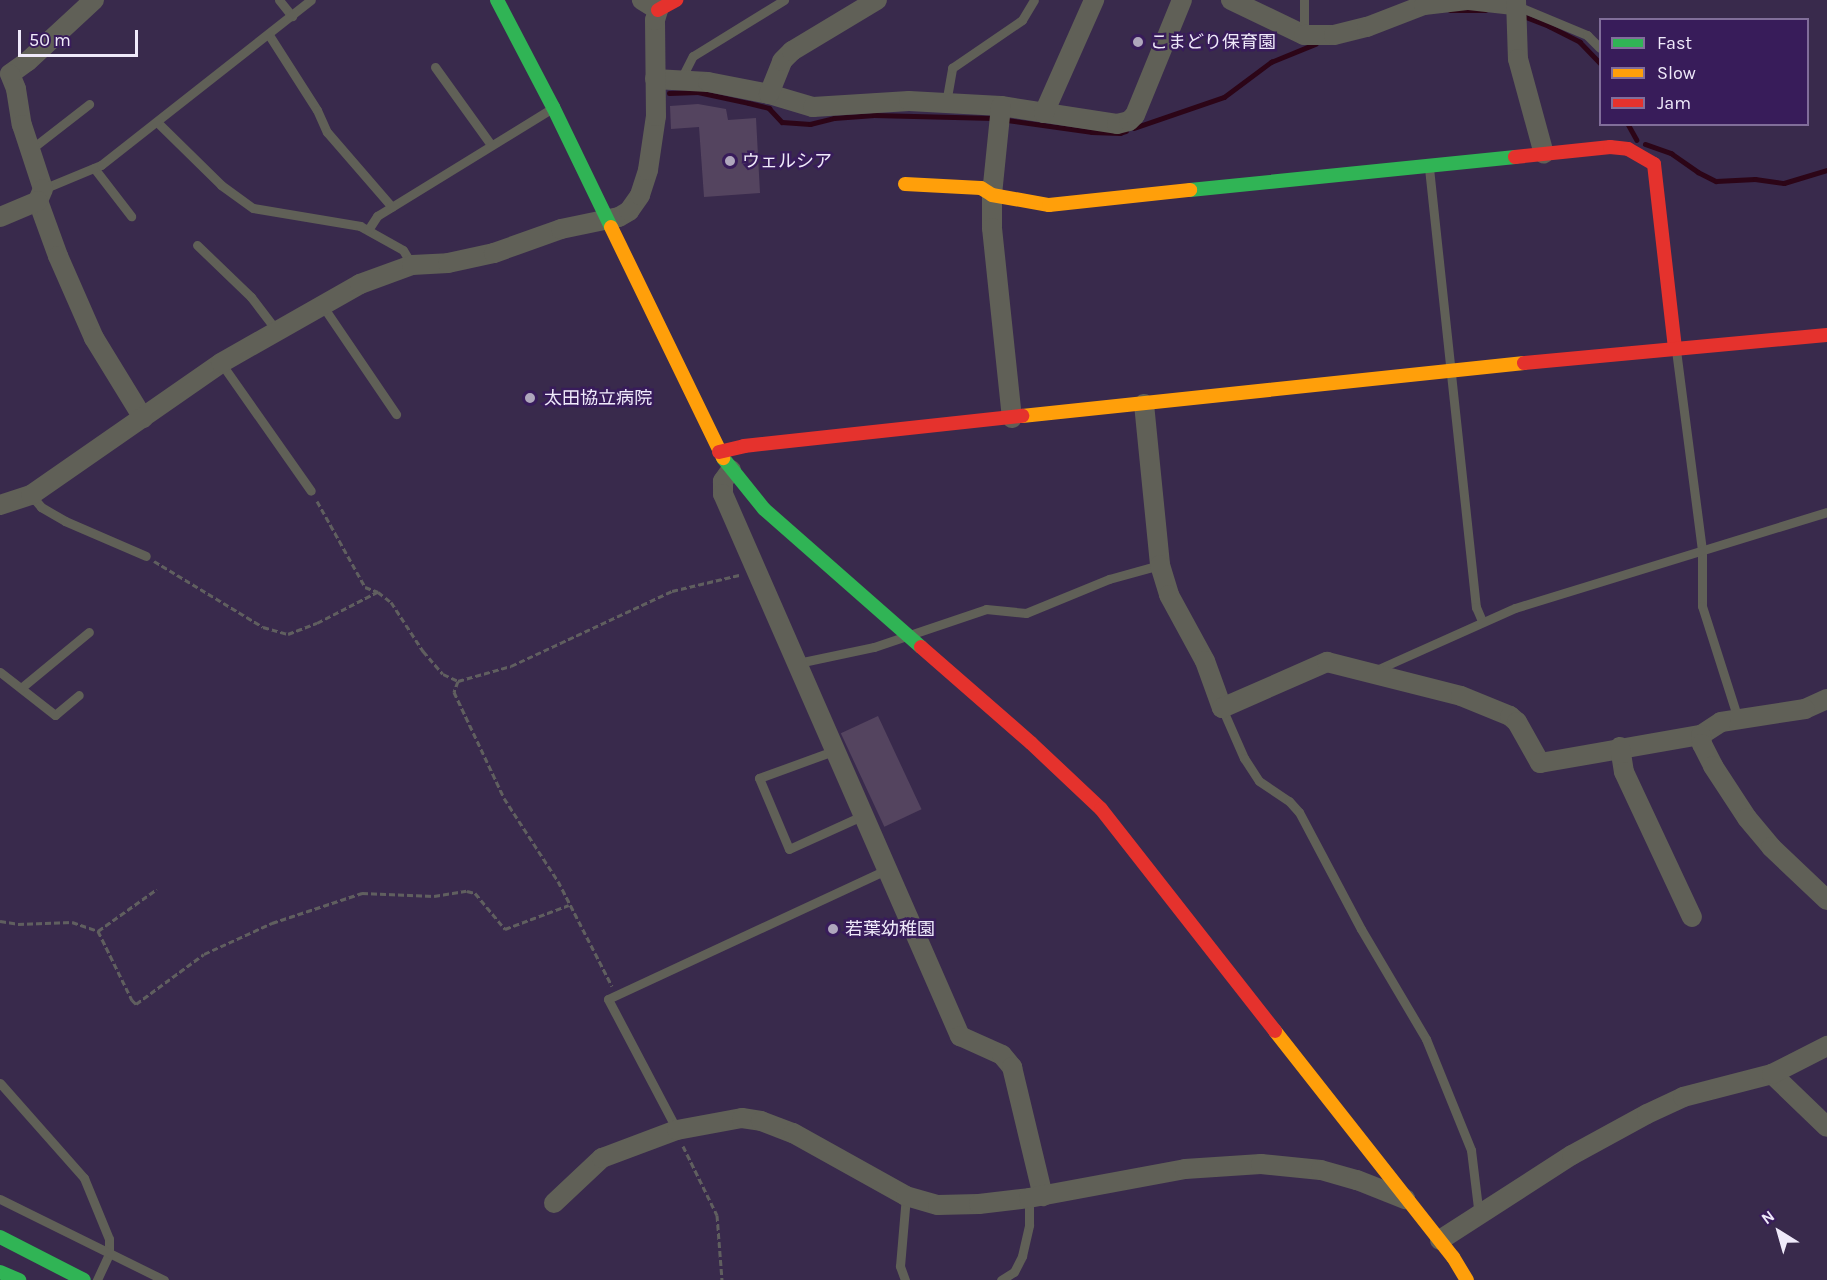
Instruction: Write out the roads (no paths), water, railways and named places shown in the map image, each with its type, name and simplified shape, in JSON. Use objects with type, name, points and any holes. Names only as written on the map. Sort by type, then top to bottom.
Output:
[{"type":"main road","points":[[497,0],[553,107],[719,452],[731,470],[764,509],[1039,750],[1101,808],[1440,1240],[1467,1280]]},
{"type":"main road","points":[[655,4],[676,0]]},
{"type":"main road","points":[[905,184],[981,188],[992,195],[1049,205],[1610,147],[1628,149],[1654,164],[1675,347]]},
{"type":"main road","points":[[719,452],[744,446],[1675,347],[1827,335]]},
{"type":"main road","points":[[0,1237],[84,1280]]},
{"type":"main road","points":[[0,1272],[19,1280]]},
{"type":"street","points":[[94,0],[36,55],[5,75],[16,89],[22,125],[40,195],[94,338],[142,418]]},
{"type":"street","points":[[770,94],[782,61],[792,51],[878,0]]},
{"type":"street","points":[[1044,113],[1093,0]]},
{"type":"street","points":[[655,79],[708,82],[770,94],[813,107],[909,101],[1001,106],[1117,124],[1129,121],[1135,115],[1182,0]]},
{"type":"street","points":[[1231,0],[1304,35],[1334,35],[1367,27],[1424,5],[1468,0],[1515,3],[1518,59],[1544,154]]},
{"type":"street","points":[[0,505],[31,495],[221,363],[374,277],[412,266],[476,258],[561,229],[607,220],[629,211],[640,195],[654,139],[655,4]]},
{"type":"street","points":[[1001,106],[992,195],[992,228],[1012,418]]},
{"type":"street","points":[[0,217],[40,195]]},
{"type":"street","points":[[1144,404],[1160,565],[1169,595],[1205,661],[1222,708],[1327,662],[1461,696],[1510,716],[1517,722],[1540,764],[1620,747],[1701,735],[1721,722],[1796,711],[1827,699]]},
{"type":"street","points":[[731,470],[723,482],[723,494],[960,1036],[1002,1055],[1012,1067],[1036,1197]]},
{"type":"street","points":[[1701,735],[1702,744],[1713,766],[1747,818],[1771,847],[1827,900]]},
{"type":"street","points":[[1620,747],[1624,772],[1692,917]]},
{"type":"street","points":[[1440,1240],[1572,1155],[1656,1109],[1683,1096],[1773,1074],[1827,1046]]},
{"type":"street","points":[[1773,1074],[1827,1127]]},
{"type":"street","points":[[554,1203],[602,1158],[676,1130],[742,1118],[761,1121],[793,1133],[906,1196],[938,1205],[980,1204],[1036,1197],[1185,1169],[1261,1164],[1321,1170],[1406,1198]]},
{"type":"lane","points":[[279,0],[292,16]]},
{"type":"lane","points":[[40,195],[94,168],[157,122],[311,0]]},
{"type":"lane","points":[[680,81],[693,56],[784,0]]},
{"type":"lane","points":[[946,103],[952,69],[1022,20],[1034,0]]},
{"type":"lane","points":[[1304,0],[1304,35]]},
{"type":"lane","points":[[1515,3],[1587,34],[1599,47]]},
{"type":"lane","points":[[269,35],[317,110],[327,132],[392,207]]},
{"type":"lane","points":[[435,67],[491,146]]},
{"type":"lane","points":[[30,150],[89,104]]},
{"type":"lane","points":[[368,230],[377,216],[553,107]]},
{"type":"lane","points":[[157,122],[221,185],[253,208],[360,226],[403,250],[412,266]]},
{"type":"lane","points":[[1429,165],[1476,607],[1482,621]]},
{"type":"lane","points":[[94,168],[131,216]]},
{"type":"lane","points":[[197,245],[251,297],[277,331]]},
{"type":"lane","points":[[322,305],[396,414]]},
{"type":"lane","points":[[1675,347],[1701,549],[1702,606],[1738,718]]},
{"type":"lane","points":[[221,363],[311,491]]},
{"type":"lane","points":[[31,495],[41,507],[65,521],[146,556]]},
{"type":"lane","points":[[1368,674],[1482,621],[1701,549],[1827,512]]},
{"type":"lane","points":[[798,663],[874,647],[986,609],[1026,613],[1109,579],[1160,565]]},
{"type":"lane","points":[[21,688],[89,632]]},
{"type":"lane","points":[[0,672],[55,715],[79,695]]},
{"type":"lane","points":[[1222,708],[1230,732],[1259,781],[1289,801],[1299,812],[1361,929],[1426,1040],[1471,1150],[1479,1216]]},
{"type":"lane","points":[[836,750],[759,778],[789,849],[864,815]]},
{"type":"lane","points":[[676,1130],[608,999],[888,869]]},
{"type":"lane","points":[[0,1083],[84,1178],[103,1221],[108,1239],[109,1254],[97,1280]]},
{"type":"lane","points":[[905,1280],[900,1266],[906,1196]]},
{"type":"lane","points":[[1001,1280],[1014,1272],[1022,1256],[1036,1197]]},
{"type":"lane","points":[[0,1198],[164,1280]]},
{"type":"waterway","points":[[1450,11],[1486,11]]},
{"type":"waterway","points":[[1526,17],[1580,42],[1599,62]]},
{"type":"waterway","points":[[1134,128],[1224,97],[1271,62],[1315,44]]},
{"type":"waterway","points":[[669,93],[698,92],[769,108],[782,122],[810,124],[834,118],[874,115],[994,118]]},
{"type":"waterway","points":[[1007,120],[1092,132],[1120,133],[1126,131]]},
{"type":"waterway","points":[[1629,126],[1637,140]]},
{"type":"waterway","points":[[1645,144],[1671,153],[1698,172],[1716,181],[1755,179],[1784,183],[1827,170]]},
{"type":"place","name":"こまどり保育園","points":[[1138,42]]},
{"type":"place","name":"ウェルシア","points":[[730,161]]},
{"type":"place","name":"太田協立病院","points":[[530,398]]},
{"type":"place","name":"若葉幼稚園","points":[[833,929]]}]
